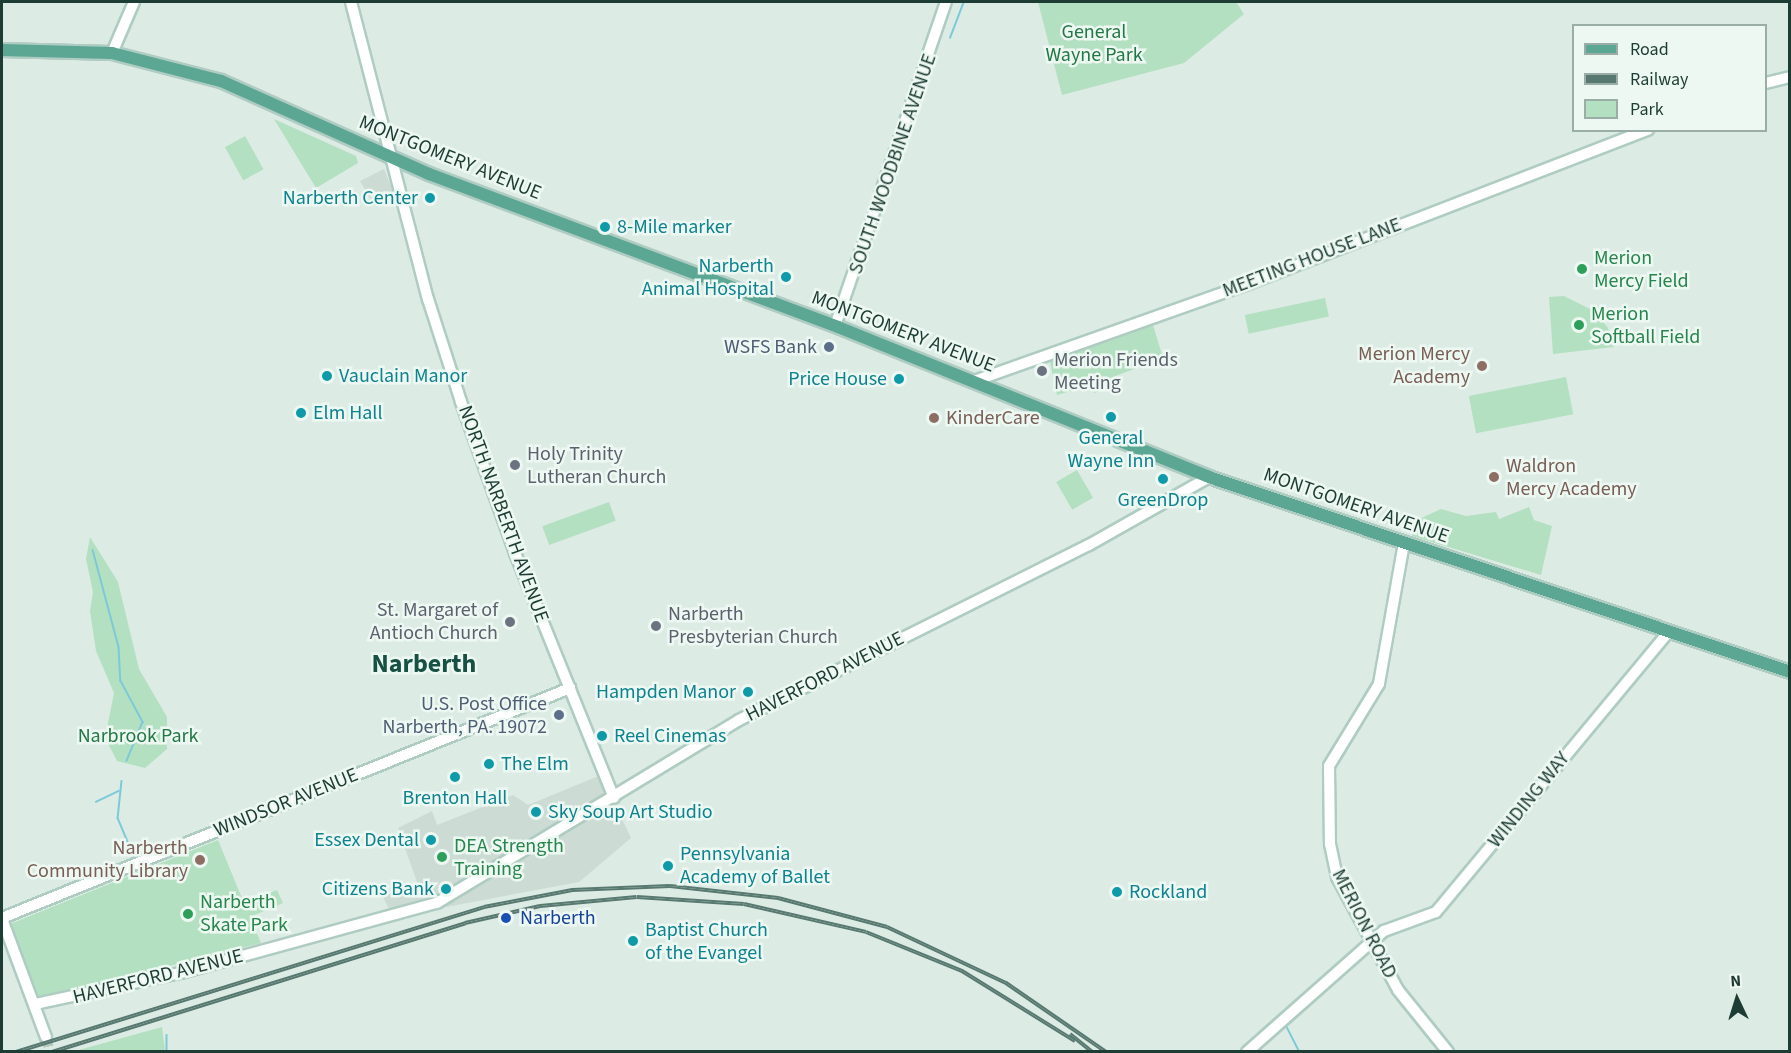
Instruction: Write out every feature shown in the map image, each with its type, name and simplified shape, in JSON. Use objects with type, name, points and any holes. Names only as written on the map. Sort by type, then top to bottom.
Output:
[{"type":"main road","name":"MONTGOMERY AVENUE","points":[[2,50],[112,53],[221,81],[391,158],[835,326],[1209,477],[1790,672]]},
{"type":"street","points":[[112,53],[134,2]]},
{"type":"street","name":"NORTH NARBERTH AVENUE","points":[[351,2],[408,225],[461,402],[614,798]]},
{"type":"street","name":"SOUTH WOODBINE AVENUE","points":[[835,326],[946,2]]},
{"type":"street","points":[[1767,83],[1790,77]]},
{"type":"street","name":"MEETING HOUSE LANE","points":[[974,381],[1248,284],[1643,132]]},
{"type":"street","name":"HAVERFORD AVENUE","points":[[35,1004],[184,972],[437,903],[740,720],[1097,541],[1209,477]]},
{"type":"street","name":"MERION ROAD","points":[[1404,543],[1378,684],[1329,766],[1334,865],[1370,942],[1398,990],[1448,1052]]},
{"type":"street","name":"WINDING WAY","points":[[1247,1052],[1384,931],[1437,912],[1669,631]]},
{"type":"street","name":"WINDSOR AVENUE","points":[[2,919],[570,688]]},
{"type":"street","points":[[2,919],[46,1037]]},
{"type":"shaded area","points":[[384,169],[394,194],[374,205],[360,181]]},
{"type":"shaded area","points":[[601,775],[631,838],[579,882],[393,917],[383,897],[417,882],[398,828],[432,811],[437,825],[513,795],[528,805]]},
{"type":"green space","name":"General Wayne Park","points":[[1038,2],[1236,2],[1244,14],[1184,63],[1062,95]]},
{"type":"green space","points":[[274,119],[356,156],[358,163],[316,188]]},
{"type":"green space","points":[[245,136],[263,169],[243,180],[225,147]]},
{"type":"green space","name":"Merion Softball Field","points":[[1564,296],[1596,312],[1608,328],[1614,347],[1553,354],[1549,297]]},
{"type":"green space","points":[[1325,298],[1329,317],[1249,334],[1245,315]]},
{"type":"green space","points":[[1153,325],[1163,358],[1105,380],[1103,390],[1094,393],[1091,385],[1057,395],[1050,362]]},
{"type":"green space","points":[[1566,377],[1573,414],[1476,433],[1469,396]]},
{"type":"green space","points":[[1077,470],[1093,498],[1072,510],[1056,482]]},
{"type":"green space","points":[[609,502],[616,521],[549,545],[542,526]]},
{"type":"green space","points":[[1529,507],[1534,520],[1552,526],[1541,575],[1412,536],[1415,521],[1441,509],[1466,516],[1496,512],[1499,519]]},
{"type":"green space","name":"Narbrook Park","points":[[90,537],[118,582],[139,669],[167,717],[167,749],[145,768],[117,761],[105,738],[114,693],[96,651],[90,611],[93,592],[86,559]]},
{"type":"green space","points":[[218,840],[244,903],[277,890],[283,903],[250,917],[261,943],[38,999],[10,924]]},
{"type":"green space","points":[[162,1027],[165,1051],[75,1051]]},
{"type":"waterway","points":[[950,38],[964,2]]},
{"type":"waterway","points":[[93,550],[119,647],[121,681],[143,722],[127,761]]},
{"type":"waterway","points":[[122,781],[118,818],[134,856]]},
{"type":"waterway","points":[[96,802],[119,791]]},
{"type":"waterway","points":[[1287,1027],[1300,1052]]},
{"type":"waterway","points":[[167,1035],[167,1052]]},
{"type":"tunnel","points":[[46,1037],[50,1052]]},
{"type":"railway","points":[[16,1052],[484,907],[572,890],[670,886],[778,898],[887,927],[1006,983],[1106,1052]]},
{"type":"railway","points":[[52,1052],[465,923],[540,906],[637,897],[744,904],[866,932],[962,971],[1075,1041]]},
{"type":"railway","points":[[1070,1034],[1092,1052]]},
{"type":"place","name":"Narberth Center","points":[[430,198]]},
{"type":"place","name":"8-Mile marker","points":[[605,227]]},
{"type":"place","name":"Merion Mercy Field","points":[[1582,269]]},
{"type":"place","name":"Narberth Animal Hospital","points":[[786,277]]},
{"type":"place","name":"Merion Softball Field","points":[[1579,325]]},
{"type":"place","name":"WSFS Bank","points":[[829,347]]},
{"type":"place","name":"Merion Mercy Academy","points":[[1482,366]]},
{"type":"place","name":"Merion Friends Meeting","points":[[1042,371]]},
{"type":"place","name":"Vauclain Manor","points":[[327,376]]},
{"type":"place","name":"Price House","points":[[899,379]]},
{"type":"place","name":"Elm Hall","points":[[301,413]]},
{"type":"place","name":"General Wayne Inn","points":[[1111,417]]},
{"type":"place","name":"KinderCare","points":[[934,418]]},
{"type":"place","name":"Holy Trinity Lutheran Church","points":[[515,465]]},
{"type":"place","name":"Waldron Mercy Academy","points":[[1494,477]]},
{"type":"place","name":"GreenDrop","points":[[1163,479]]},
{"type":"place","name":"St. Margaret of Antioch Church","points":[[510,622]]},
{"type":"place","name":"Narberth Presbyterian Church","points":[[656,626]]},
{"type":"place","name":"Hampden Manor","points":[[748,692]]},
{"type":"place","name":"U.S. Post Office Narberth, PA. 19072","points":[[559,715]]},
{"type":"place","name":"Reel Cinemas","points":[[602,736]]},
{"type":"place","name":"The Elm","points":[[489,764]]},
{"type":"place","name":"Brenton Hall","points":[[455,777]]},
{"type":"place","name":"Sky Soup Art Studio","points":[[536,812]]},
{"type":"place","name":"Essex Dental","points":[[431,840]]},
{"type":"place","name":"DEA Strength Training","points":[[442,857]]},
{"type":"place","name":"Narberth Community Library","points":[[200,860]]},
{"type":"place","name":"Pennsylvania Academy of Ballet","points":[[668,866]]},
{"type":"place","name":"Citizens Bank","points":[[446,889]]},
{"type":"place","name":"Rockland","points":[[1117,892]]},
{"type":"place","name":"Narberth Skate Park","points":[[188,914]]},
{"type":"place","name":"Narberth","points":[[506,918]]},
{"type":"place","name":"Baptist Church of the Evangel","points":[[633,941]]},
{"type":"district","name":"Narberth","points":[[424,664]]}]
